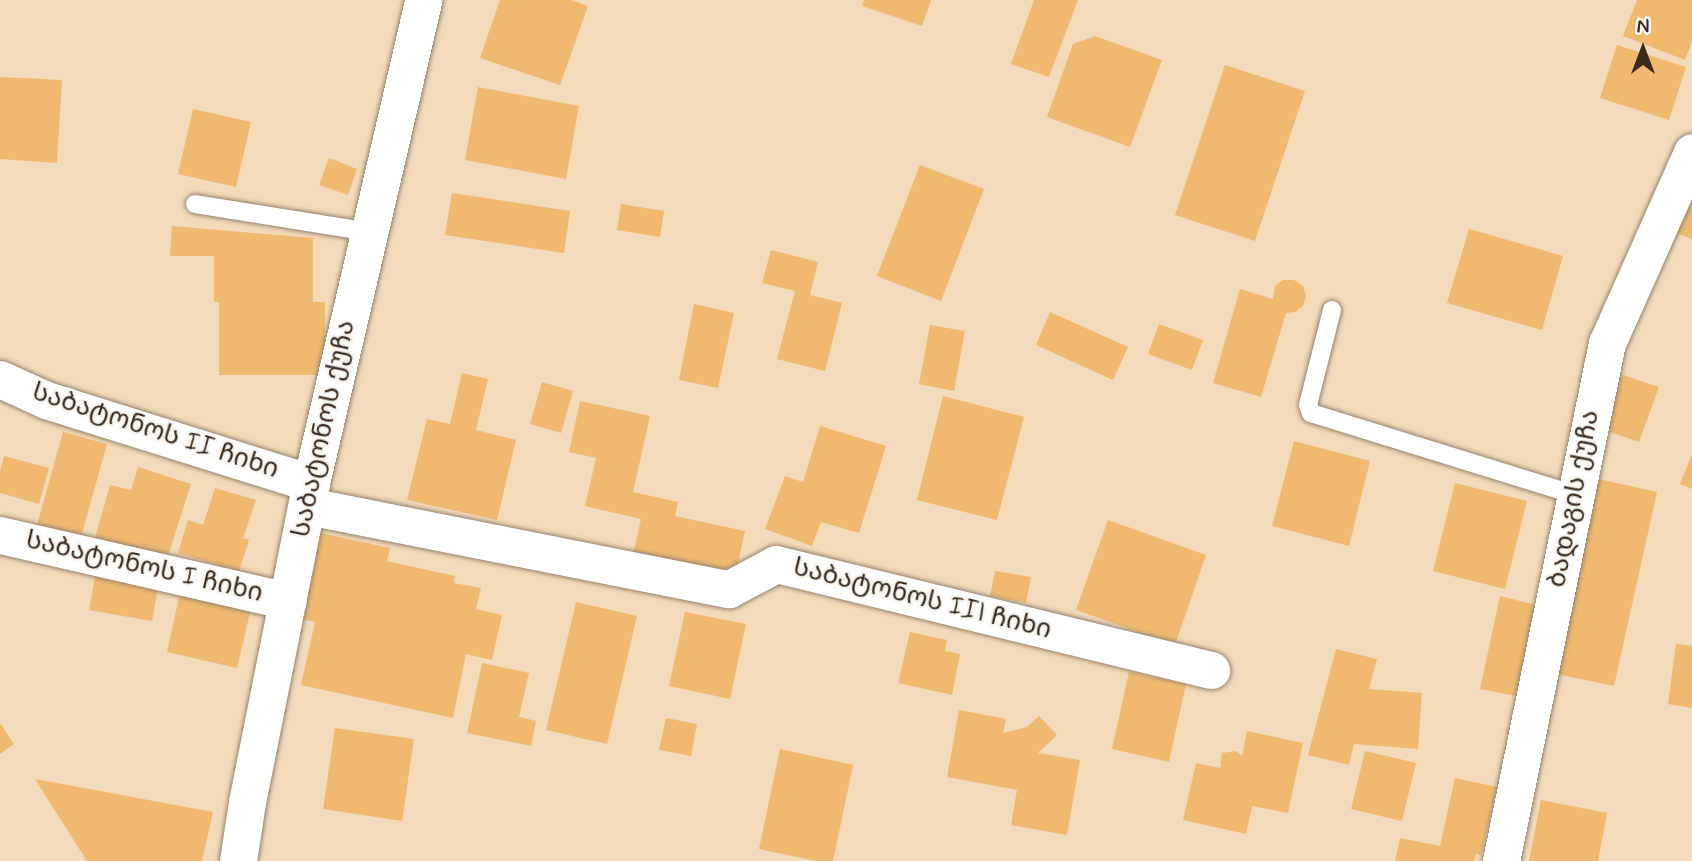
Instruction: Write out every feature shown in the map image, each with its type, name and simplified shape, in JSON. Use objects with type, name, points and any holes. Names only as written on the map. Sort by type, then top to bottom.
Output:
[{"type":"street","name":"საბატონოს ქუჩა","points":[[238,861],[310,494],[423,0]]},
{"type":"street","name":"ბადაგის ქუჩა","points":[[1501,861],[1607,343],[1692,152]]},
{"type":"street","name":"საბატონოს II ჩიხი","points":[[0,379],[46,400],[310,494]]},
{"type":"street","name":"საბატონოს III ჩიხი","points":[[310,494],[729,589],[776,564],[1211,670]]},
{"type":"street","name":"საბატონოს I ჩიხი","points":[[0,535],[288,601]]},
{"type":"lane","points":[[195,204],[369,232]]},
{"type":"lane","points":[[1332,310],[1308,405],[1311,413],[1576,495]]},
{"type":"building","points":[[500,0],[571,0],[588,6],[560,85],[480,58]]},
{"type":"building","points":[[864,0],[931,0],[922,26],[862,6]]},
{"type":"building","points":[[1034,0],[1078,0],[1049,77],[1011,64]]},
{"type":"building","points":[[1637,0],[1692,0],[1692,41],[1685,60],[1623,36]]},
{"type":"building","points":[[1095,36],[1162,60],[1130,147],[1047,117],[1073,44]]},
{"type":"building","points":[[1617,45],[1686,67],[1669,120],[1600,98]]},
{"type":"building","points":[[1225,65],[1305,91],[1255,241],[1175,215]]},
{"type":"building","points":[[0,77],[62,80],[57,163],[0,159]]},
{"type":"building","points":[[478,87],[579,106],[566,179],[465,160]]},
{"type":"building","points":[[193,109],[251,122],[236,187],[178,174]]},
{"type":"building","points":[[329,158],[357,169],[348,195],[319,185]]},
{"type":"building","points":[[920,165],[984,189],[941,301],[877,276]]},
{"type":"building","points":[[1692,184],[1692,239],[1672,231]]},
{"type":"building","points":[[452,193],[570,211],[564,253],[445,235]]},
{"type":"building","points":[[621,204],[664,211],[660,237],[617,230]]},
{"type":"building","points":[[172,226],[313,238],[313,302],[325,302],[325,375],[219,375],[219,302],[214,302],[214,256],[170,256]]},
{"type":"building","points":[[1469,229],[1563,256],[1542,330],[1447,303]]},
{"type":"building","points":[[771,250],[818,262],[810,295],[842,303],[825,371],[777,359],[795,291],[762,283]]},
{"type":"building","points":[[1283,280],[1294,280],[1303,286],[1306,296],[1303,306],[1295,312],[1286,313],[1261,397],[1213,383],[1240,289],[1273,299],[1275,286]]},
{"type":"building","points":[[694,304],[734,313],[718,388],[679,380]]},
{"type":"building","points":[[1050,312],[1128,347],[1113,380],[1036,345]]},
{"type":"building","points":[[1159,324],[1203,340],[1192,370],[1148,354]]},
{"type":"building","points":[[930,325],[965,331],[954,391],[919,384]]},
{"type":"building","points":[[462,373],[488,379],[476,430],[516,440],[497,520],[407,500],[427,419],[450,424]]},
{"type":"building","points":[[1620,374],[1659,387],[1639,442],[1601,429]]},
{"type":"building","points":[[542,382],[573,391],[561,433],[530,424]]},
{"type":"building","points":[[943,396],[1024,417],[997,520],[917,500]]},
{"type":"building","points":[[580,401],[650,416],[633,492],[678,502],[675,516],[745,531],[735,578],[633,555],[641,519],[585,506],[596,458],[569,452]]},
{"type":"building","points":[[820,426],[886,446],[859,533],[821,522],[812,546],[765,529],[785,476],[803,482]]},
{"type":"building","points":[[63,432],[107,444],[79,544],[35,532]]},
{"type":"building","points":[[1294,441],[1370,461],[1349,546],[1272,526]]},
{"type":"building","points":[[1692,454],[1692,489],[1680,484]]},
{"type":"building","points":[[4,456],[49,468],[39,504],[0,493],[0,472]]},
{"type":"building","points":[[138,467],[191,484],[165,565],[93,545],[110,485],[131,490]]},
{"type":"building","points":[[1599,479],[1657,492],[1614,686],[1556,674]]},
{"type":"building","points":[[1455,483],[1527,501],[1505,589],[1433,571]]},
{"type":"building","points":[[215,488],[256,500],[243,538],[249,540],[239,571],[178,553],[188,520],[203,525]]},
{"type":"building","points":[[1108,520],[1206,555],[1175,645],[1076,610]]},
{"type":"building","points":[[320,533],[390,548],[387,561],[455,576],[454,583],[481,588],[476,609],[502,615],[492,660],[466,654],[453,718],[301,685],[315,622],[301,619]]},
{"type":"building","points":[[97,566],[160,577],[152,621],[89,610]]},
{"type":"building","points":[[995,571],[1031,577],[1026,603],[990,596]]},
{"type":"building","points":[[182,584],[253,600],[237,668],[167,652]]},
{"type":"building","points":[[1500,596],[1540,606],[1521,697],[1480,689]]},
{"type":"building","points":[[576,602],[637,616],[607,744],[546,730]]},
{"type":"building","points":[[685,612],[746,624],[730,699],[669,686]]},
{"type":"building","points":[[910,632],[947,640],[945,651],[960,654],[952,695],[898,683]]},
{"type":"building","points":[[1676,644],[1692,646],[1692,708],[1668,704]]},
{"type":"building","points":[[1336,649],[1377,659],[1369,689],[1422,693],[1418,749],[1354,744],[1349,765],[1308,755]]},
{"type":"building","points":[[482,663],[529,673],[519,717],[536,721],[531,746],[467,733]]},
{"type":"building","points":[[1129,672],[1186,684],[1169,762],[1112,749]]},
{"type":"building","points":[[959,710],[1006,719],[1003,733],[1027,727],[1039,716],[1057,735],[1038,753],[1080,760],[1067,835],[1011,825],[1017,790],[947,777]]},
{"type":"building","points":[[666,718],[697,724],[691,756],[659,750]]},
{"type":"building","points":[[0,723],[14,744],[0,754]]},
{"type":"building","points":[[335,728],[414,739],[402,821],[323,809]]},
{"type":"building","points":[[1247,731],[1303,743],[1288,813],[1252,806],[1246,834],[1183,820],[1196,763],[1220,768],[1222,753],[1236,751],[1242,756]]},
{"type":"building","points":[[780,749],[853,765],[833,861],[816,861],[759,849]]},
{"type":"building","points":[[1365,751],[1416,763],[1402,821],[1351,809]]},
{"type":"building","points":[[1455,778],[1497,787],[1481,855],[1476,854],[1474,861],[1395,861],[1400,838],[1440,846]]},
{"type":"building","points":[[35,779],[213,812],[202,861],[87,861]]},
{"type":"building","points":[[1541,800],[1607,813],[1598,861],[1529,861]]}]
